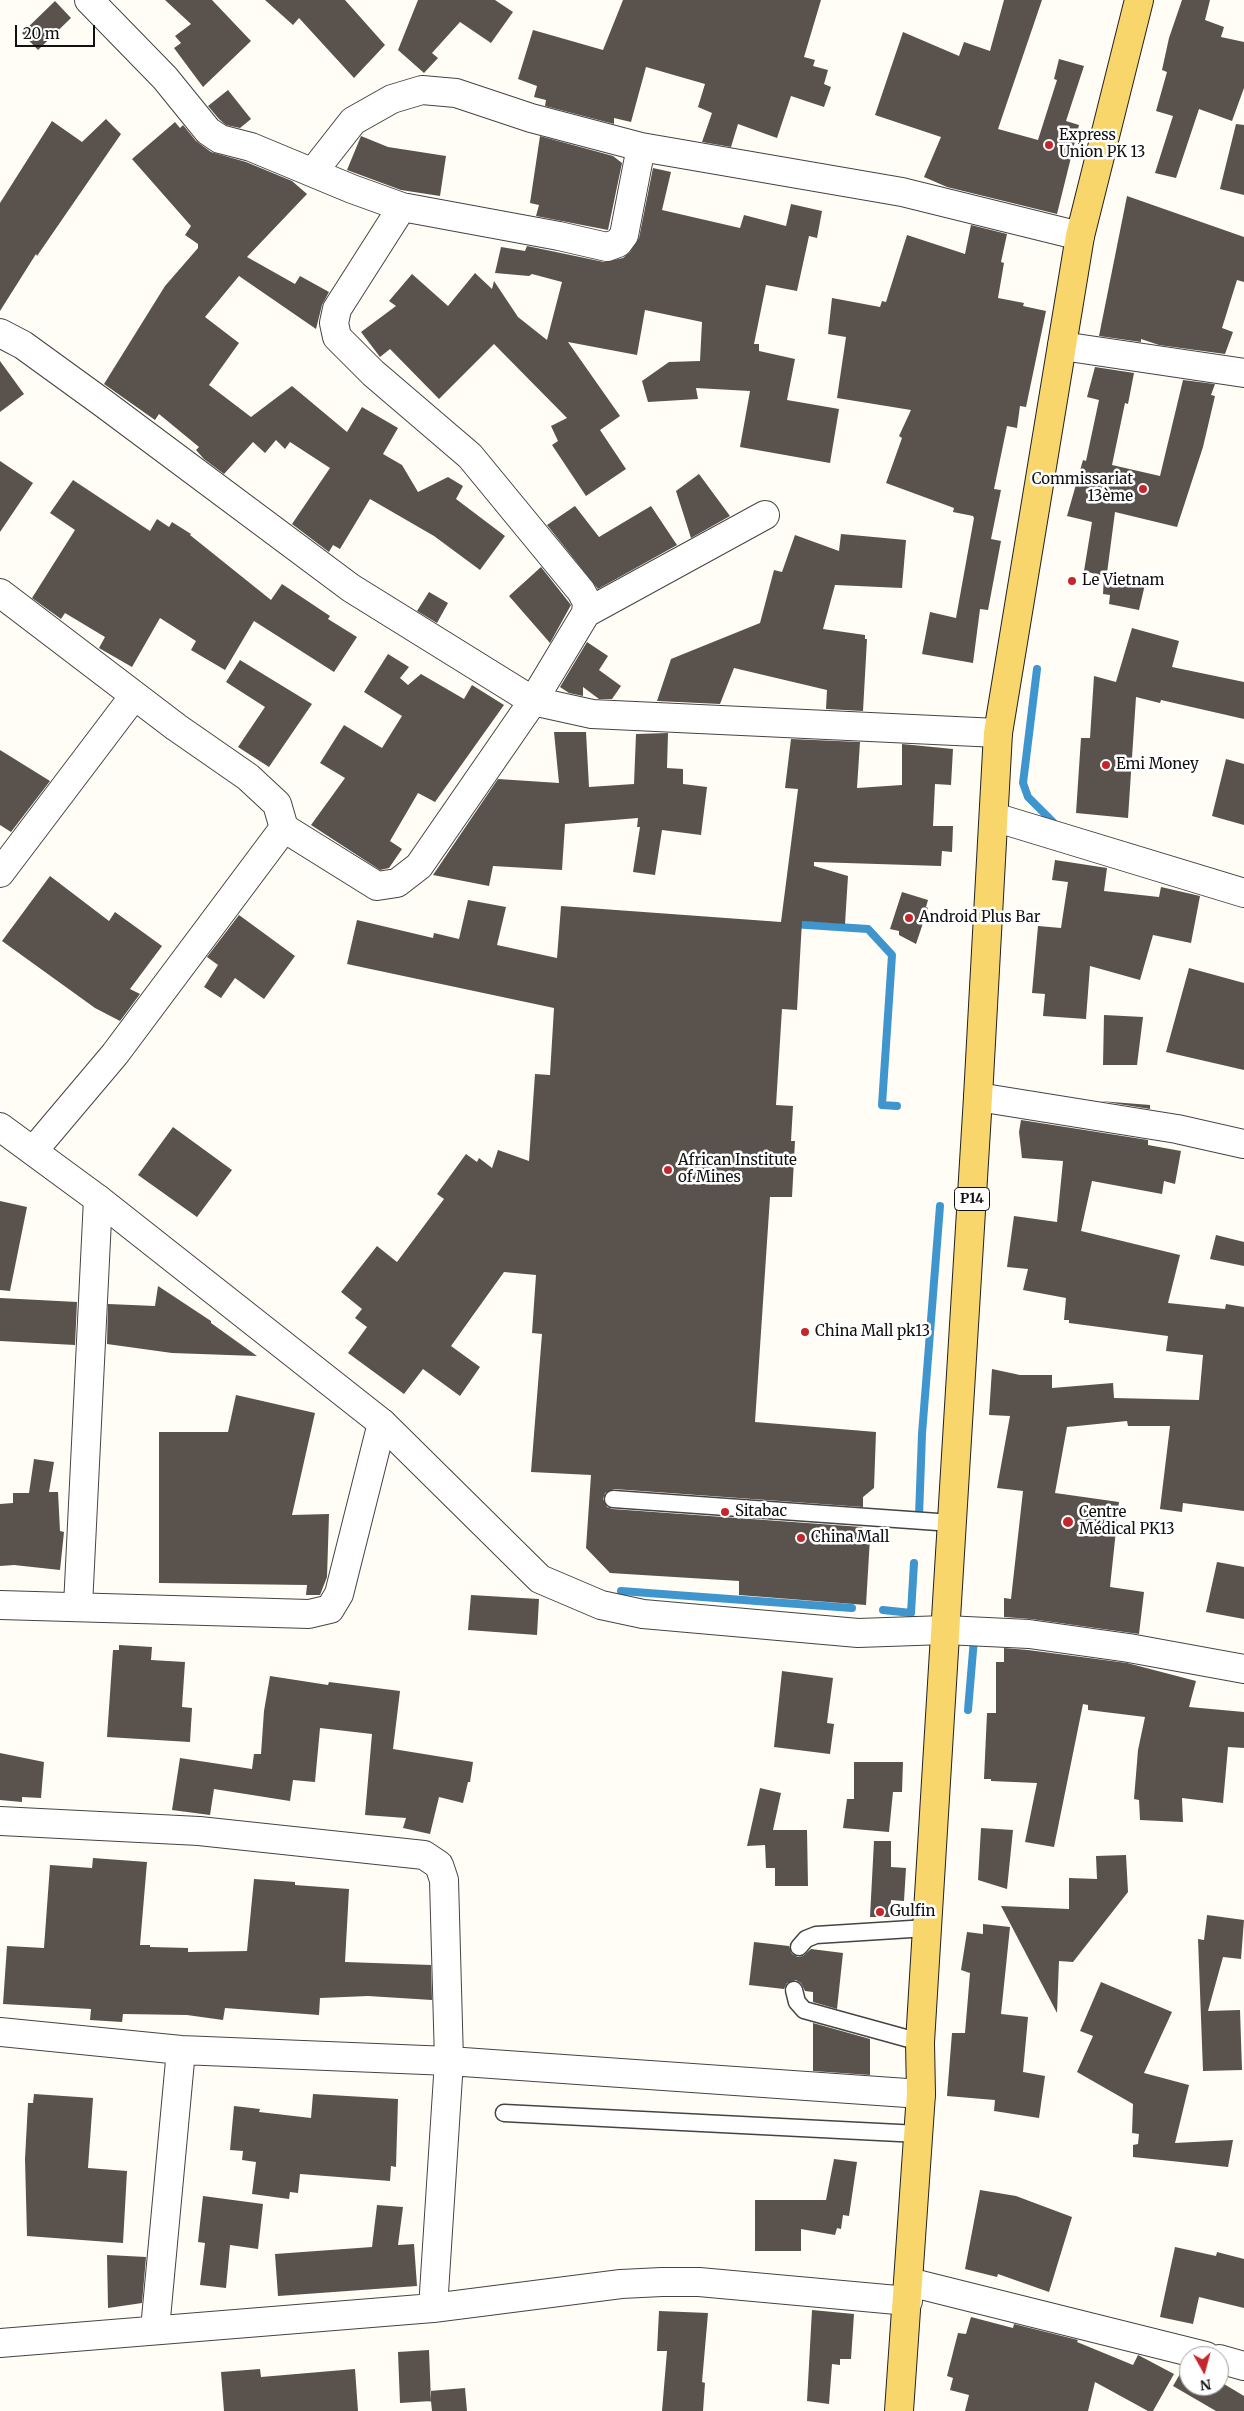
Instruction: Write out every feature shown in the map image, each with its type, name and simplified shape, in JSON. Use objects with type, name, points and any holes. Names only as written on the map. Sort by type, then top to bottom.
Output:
[{"type":"main road","name":"P14","points":[[898,2411],[919,2134],[921,2094],[920,2042],[978,1097],[998,734],[1080,236],[1139,0]]},
{"type":"street","points":[[89,0],[165,78],[208,131],[220,139],[251,147],[352,189],[402,207],[559,236],[607,247],[618,243],[624,235],[641,147]]},
{"type":"street","points":[[313,172],[353,121],[392,99],[422,90],[456,93],[531,118],[641,147],[902,192],[1080,236]]},
{"type":"street","points":[[0,593],[134,696],[248,777],[277,804],[284,828],[377,886],[397,883],[419,866],[533,701],[586,614],[587,602],[581,591],[470,456],[373,374],[337,336],[334,323],[337,310],[402,207]]},
{"type":"street","points":[[0,333],[23,345],[103,402],[351,588],[533,701],[592,714],[998,734]]},
{"type":"street","points":[[1062,346],[1244,373]]},
{"type":"street","points":[[586,614],[764,515]]},
{"type":"street","points":[[0,873],[134,696]]},
{"type":"street","points":[[994,817],[1244,893]]},
{"type":"street","points":[[34,1150],[116,1054],[284,828]]},
{"type":"street","points":[[978,1097],[1177,1129],[1244,1144]]},
{"type":"street","points":[[0,1127],[34,1150],[98,1199],[382,1423],[540,1579],[601,1605],[643,1614],[858,1633],[945,1630],[1047,1637],[1129,1648],[1244,1669]]},
{"type":"street","points":[[78,1606],[98,1199]]},
{"type":"street","points":[[0,1605],[309,1614],[330,1609],[339,1594],[382,1423]]},
{"type":"street","points":[[0,1821],[199,1830],[424,1855],[439,1865],[444,1880],[449,2061],[433,2308]]},
{"type":"street","points":[[0,2032],[181,2050],[449,2061],[921,2094]]},
{"type":"street","points":[[155,2329],[181,2050]]},
{"type":"street","points":[[0,2343],[433,2308],[621,2284],[699,2282],[908,2291],[1179,2350]]},
{"type":"street","points":[[1229,2362],[1244,2366]]},
{"type":"lane","points":[[613,1499],[952,1523]]},
{"type":"lane","points":[[800,1948],[806,1939],[816,1935],[927,1928]]},
{"type":"lane","points":[[794,1990],[797,2002],[804,2010],[920,2042]]},
{"type":"lane","points":[[504,2114],[919,2134]]},
{"type":"building","points":[[165,0],[212,0],[251,41],[203,87],[174,48],[181,43],[175,36],[191,24]]},
{"type":"building","points":[[265,0],[345,0],[385,45],[354,78],[299,18],[293,25]]},
{"type":"building","points":[[418,0],[495,0],[513,12],[491,43],[460,22],[432,53],[438,58],[424,73],[398,50]]},
{"type":"building","points":[[623,0],[821,0],[804,57],[815,60],[813,66],[828,70],[824,84],[831,87],[824,107],[791,96],[777,138],[738,124],[731,147],[702,142],[712,113],[698,107],[705,84],[646,67],[631,122],[614,118],[614,124],[545,106],[546,100],[534,97],[537,86],[518,79],[533,30],[603,50]]},
{"type":"building","points":[[1004,0],[1042,0],[998,129],[1038,140],[1057,80],[1054,79],[1059,59],[1084,66],[1066,121],[1079,125],[1057,214],[947,187],[924,177],[941,137],[875,115],[903,32],[959,56],[964,42],[990,51]]},
{"type":"building","points":[[1182,0],[1210,0],[1205,20],[1224,27],[1221,37],[1244,42],[1244,88],[1232,121],[1199,109],[1176,178],[1155,173],[1173,116],[1156,111],[1167,72],[1162,70],[1169,38]]},
{"type":"building","points":[[55,1],[71,18],[38,50],[22,33]]},
{"type":"building","points":[[228,90],[251,119],[240,128],[226,125],[208,106]]},
{"type":"building","points":[[106,119],[121,134],[37,256],[36,254],[0,311],[0,203],[52,121],[82,142]]},
{"type":"building","points":[[175,122],[180,128],[183,125],[196,141],[211,152],[246,162],[292,181],[307,194],[247,257],[295,284],[300,276],[329,292],[322,305],[316,329],[239,276],[205,317],[239,343],[209,385],[251,417],[292,386],[347,432],[362,407],[398,428],[383,454],[402,465],[418,492],[448,477],[463,486],[456,499],[505,536],[480,570],[434,536],[370,499],[340,549],[333,545],[329,552],[292,524],[330,468],[290,442],[285,449],[276,440],[265,453],[253,442],[224,474],[204,459],[196,450],[199,447],[159,414],[155,420],[104,384],[165,286],[198,248],[198,244],[185,235],[191,226],[132,159]]},
{"type":"building","points":[[1236,124],[1244,125],[1244,195],[1220,189]]},
{"type":"building","points":[[361,136],[388,147],[446,156],[440,196],[401,190],[347,170]]},
{"type":"building","points":[[540,136],[613,156],[622,163],[608,230],[536,216],[539,205],[530,203]]},
{"type":"building","points":[[653,168],[671,172],[662,210],[740,228],[744,215],[786,226],[791,204],[822,211],[817,238],[809,236],[797,291],[766,285],[754,344],[759,344],[759,351],[795,359],[787,400],[839,409],[830,463],[740,447],[750,391],[696,388],[698,399],[648,402],[642,381],[669,362],[700,361],[702,322],[645,310],[637,355],[568,342],[620,416],[600,430],[626,469],[586,496],[552,445],[558,441],[551,426],[567,418],[494,344],[439,399],[390,349],[380,357],[361,332],[396,306],[389,301],[412,274],[448,306],[475,273],[492,289],[494,281],[518,317],[547,340],[562,282],[532,274],[529,276],[495,273],[501,247],[525,251],[527,246],[604,262],[623,258],[630,252],[639,238]]},
{"type":"building","points":[[1127,196],[1244,237],[1244,282],[1237,280],[1222,328],[1233,332],[1225,354],[1159,345],[1141,339],[1141,342],[1099,336]]},
{"type":"building","points":[[971,225],[1007,234],[1001,262],[1004,263],[998,298],[1024,303],[1023,306],[1046,311],[1026,407],[1020,406],[1017,428],[1007,426],[994,489],[1001,490],[991,539],[1001,541],[988,610],[980,609],[973,663],[922,654],[930,612],[956,618],[974,518],[973,516],[953,512],[954,508],[886,483],[902,438],[899,436],[911,410],[837,398],[846,337],[828,334],[832,298],[880,307],[882,301],[886,302],[907,235],[965,254]]},
{"type":"building","points":[[0,361],[24,394],[0,412]]},
{"type":"building","points":[[1095,367],[1134,373],[1128,404],[1125,403],[1112,465],[1160,476],[1183,380],[1215,384],[1211,395],[1215,396],[1203,447],[1177,527],[1115,512],[1107,573],[1146,580],[1139,610],[1109,604],[1110,595],[1103,594],[1104,576],[1084,571],[1092,522],[1067,516],[1083,460],[1086,461],[1099,400],[1087,397]]},
{"type":"building","points":[[0,461],[33,483],[0,532]]},
{"type":"building","points":[[699,474],[730,516],[691,538],[676,491]]},
{"type":"building","points":[[73,480],[150,531],[157,519],[169,527],[172,522],[191,534],[271,600],[282,584],[330,616],[328,619],[357,637],[334,672],[254,621],[225,670],[191,650],[196,641],[160,618],[132,667],[99,648],[105,637],[65,613],[61,619],[32,598],[75,530],[50,513]]},
{"type":"building","points":[[575,506],[599,537],[651,506],[677,545],[598,589],[547,525]]},
{"type":"building","points":[[841,534],[906,540],[902,588],[835,585],[823,629],[865,635],[865,639],[867,639],[863,711],[826,709],[827,690],[734,668],[720,704],[657,701],[671,659],[760,623],[774,570],[782,572],[795,535],[839,551]]},
{"type":"building","points":[[541,567],[571,605],[550,643],[509,596]]},
{"type":"building","points":[[429,592],[448,603],[437,623],[417,611]]},
{"type":"building","points":[[1132,628],[1179,641],[1172,667],[1244,682],[1244,719],[1161,700],[1160,703],[1136,697],[1128,818],[1076,813],[1081,738],[1090,738],[1094,676],[1116,682]]},
{"type":"building","points":[[587,642],[608,656],[599,670],[621,686],[612,699],[599,699],[583,687],[583,696],[569,693],[560,687]]},
{"type":"building","points":[[388,654],[409,667],[400,678],[408,685],[421,674],[464,699],[472,685],[504,705],[435,802],[418,793],[390,841],[402,849],[389,868],[380,870],[311,825],[345,778],[320,763],[344,725],[382,748],[402,716],[364,692]]},
{"type":"building","points":[[240,660],[312,704],[269,767],[238,747],[265,707],[226,682]]},
{"type":"building","points":[[554,732],[586,732],[589,787],[634,784],[636,734],[668,733],[667,768],[683,769],[683,784],[707,787],[701,835],[662,830],[655,875],[633,872],[640,827],[637,827],[638,818],[565,824],[562,870],[493,866],[489,886],[433,875],[498,779],[559,783]]},
{"type":"building","points":[[791,739],[860,742],[857,788],[902,785],[902,744],[953,749],[951,785],[935,784],[933,826],[953,826],[952,852],[942,851],[941,866],[814,862],[814,866],[848,876],[845,924],[802,921],[797,1010],[782,1009],[776,1105],[793,1106],[791,1141],[795,1141],[792,1197],[770,1197],[755,1422],[876,1432],[874,1488],[863,1497],[863,1507],[614,1489],[605,1493],[603,1499],[607,1507],[612,1509],[862,1527],[870,1538],[866,1605],[739,1595],[739,1581],[610,1573],[586,1548],[591,1475],[531,1472],[542,1334],[532,1333],[536,1275],[504,1272],[451,1346],[480,1367],[460,1396],[423,1369],[404,1394],[348,1353],[367,1327],[355,1318],[362,1309],[341,1292],[377,1246],[397,1262],[444,1199],[437,1194],[466,1154],[477,1162],[479,1158],[492,1168],[498,1150],[529,1161],[535,1074],[550,1075],[554,1008],[347,964],[357,920],[433,938],[434,933],[459,939],[468,900],[506,907],[497,945],[557,958],[561,906],[781,922],[798,789],[785,788]]},
{"type":"building","points":[[0,750],[50,781],[11,832],[0,825]]},
{"type":"building","points":[[1226,759],[1244,764],[1244,825],[1212,816]]},
{"type":"building","points":[[1055,860],[1107,868],[1104,891],[1159,897],[1161,887],[1200,896],[1191,943],[1153,935],[1140,980],[1090,966],[1086,1019],[1043,1016],[1045,994],[1032,993],[1038,926],[1061,928],[1068,882],[1052,880]]},
{"type":"building","points":[[50,876],[109,921],[115,912],[162,946],[130,989],[140,994],[120,1021],[95,1008],[2,941]]},
{"type":"building","name":"Android Plus Bar","points":[[902,892],[928,900],[926,907],[928,908],[916,944],[899,935],[899,931],[890,929]]},
{"type":"building","points":[[239,915],[295,956],[264,999],[235,978],[221,998],[204,987],[218,965],[207,957]]},
{"type":"building","points":[[1189,968],[1244,983],[1244,1070],[1166,1052]]},
{"type":"building","points":[[1104,1015],[1143,1017],[1137,1065],[1103,1065]]},
{"type":"building","points":[[1100,1101],[1150,1105],[1150,1109]]},
{"type":"building","points":[[1021,1120],[1148,1140],[1148,1145],[1181,1151],[1175,1184],[1164,1181],[1162,1194],[1092,1181],[1081,1231],[1180,1255],[1168,1303],[1225,1309],[1226,1304],[1244,1307],[1244,1511],[1183,1503],[1182,1512],[1160,1509],[1170,1426],[1128,1426],[1127,1421],[1067,1427],[1055,1493],[1119,1502],[1110,1587],[1144,1592],[1139,1634],[1004,1617],[1004,1598],[1011,1599],[1023,1491],[997,1488],[1010,1416],[989,1415],[992,1369],[1020,1375],[1052,1375],[1052,1388],[1113,1383],[1114,1398],[1199,1400],[1203,1355],[1166,1351],[1168,1336],[1069,1323],[1069,1320],[1064,1320],[1066,1298],[1023,1290],[1028,1269],[1007,1267],[1014,1216],[1057,1222],[1063,1161],[1022,1158],[1019,1132]]},
{"type":"building","points":[[173,1127],[232,1170],[197,1217],[138,1175]]},
{"type":"building","points":[[0,1201],[27,1207],[10,1291],[0,1290]]},
{"type":"building","points":[[1216,1235],[1244,1242],[1244,1266],[1210,1259]]},
{"type":"building","points":[[158,1286],[211,1321],[211,1323],[257,1356],[172,1353],[107,1344],[108,1304],[155,1306]]},
{"type":"building","points":[[0,1298],[77,1302],[75,1345],[0,1341]]},
{"type":"building","points":[[236,1395],[315,1413],[292,1515],[329,1514],[327,1577],[320,1595],[306,1595],[307,1585],[159,1583],[159,1432],[228,1432]]},
{"type":"building","points":[[34,1459],[54,1462],[49,1492],[58,1492],[60,1531],[64,1532],[60,1570],[14,1565],[0,1566],[0,1504],[13,1503],[13,1493],[29,1493]]},
{"type":"building","points":[[1217,1562],[1244,1567],[1244,1619],[1206,1612]]},
{"type":"building","points":[[471,1595],[539,1599],[537,1635],[468,1630]]},
{"type":"building","points":[[119,1645],[152,1647],[151,1660],[185,1662],[182,1707],[192,1708],[190,1742],[107,1737],[113,1650],[119,1650]]},
{"type":"building","points":[[1004,1648],[1127,1663],[1196,1681],[1189,1707],[1244,1712],[1244,1748],[1228,1747],[1223,1803],[1182,1798],[1183,1822],[1140,1820],[1139,1800],[1134,1799],[1138,1750],[1145,1717],[1088,1710],[1088,1705],[1083,1704],[1054,1847],[1025,1842],[1037,1783],[984,1779],[987,1713],[996,1713],[996,1662],[1004,1662]]},
{"type":"building","points":[[782,1671],[833,1678],[827,1723],[834,1724],[830,1754],[774,1747]]},
{"type":"building","points":[[270,1676],[328,1685],[329,1682],[400,1691],[393,1749],[473,1762],[470,1782],[468,1782],[463,1803],[439,1797],[430,1834],[403,1828],[406,1818],[365,1815],[372,1734],[320,1728],[315,1782],[293,1780],[290,1801],[214,1789],[210,1815],[172,1810],[180,1758],[252,1769],[254,1754],[261,1754],[264,1711]]},
{"type":"building","points":[[0,1753],[44,1762],[41,1798],[22,1797],[22,1802],[0,1800]]},
{"type":"building","points":[[854,1762],[903,1762],[902,1792],[893,1792],[889,1832],[843,1828],[847,1799],[854,1799]]},
{"type":"building","points":[[760,1788],[781,1793],[773,1830],[807,1830],[808,1886],[775,1886],[775,1868],[766,1868],[765,1845],[747,1846]]},
{"type":"building","points":[[981,1828],[1013,1830],[1007,1889],[978,1880]]},
{"type":"building","points":[[874,1841],[891,1841],[891,1867],[906,1868],[904,1901],[891,1900],[890,1917],[870,1917]]},
{"type":"building","points":[[1126,1855],[1128,1892],[1073,1962],[1059,1961],[1057,2013],[1001,1906],[1069,1909],[1069,1878],[1097,1879],[1096,1856]]},
{"type":"building","points":[[93,1858],[147,1862],[140,1945],[188,1948],[188,1952],[247,1951],[254,1879],[295,1882],[295,1885],[349,1889],[345,1962],[431,1965],[432,2000],[368,1996],[320,1998],[319,2015],[225,2008],[223,2020],[187,2015],[123,2014],[122,2022],[90,2020],[91,2009],[3,2004],[7,1946],[44,1948],[50,1865],[92,1868]]},
{"type":"building","points":[[1207,1915],[1244,1920],[1241,1959],[1223,1957],[1208,2011],[1240,2010],[1242,2070],[1203,2071],[1198,1939],[1204,1940]]},
{"type":"building","points":[[983,1924],[1010,1927],[1001,2014],[1028,2017],[1023,2072],[1045,2076],[1039,2118],[994,2111],[995,2100],[947,2096],[952,2033],[965,2033],[970,1973],[961,1970],[967,1932],[983,1934]]},
{"type":"building","points":[[754,1942],[789,1946],[792,1954],[798,1957],[803,1956],[811,1949],[843,1953],[837,2009],[813,2002],[813,1992],[805,1991],[801,1983],[796,1980],[787,1983],[784,1989],[749,1985]]},
{"type":"building","points":[[1101,1982],[1172,2012],[1144,2073],[1189,2085],[1175,2143],[1233,2140],[1228,2167],[1133,2157],[1133,2145],[1138,2144],[1139,2134],[1132,2133],[1133,2104],[1077,2072],[1093,2036],[1080,2031]]},
{"type":"building","points":[[813,2023],[870,2039],[870,2075],[813,2071]]},
{"type":"building","points":[[34,2094],[93,2098],[88,2168],[127,2171],[123,2243],[27,2236],[25,2159],[28,2103],[33,2103]]},
{"type":"building","points":[[313,2094],[398,2099],[396,2167],[391,2166],[390,2181],[300,2174],[298,2193],[290,2192],[289,2199],[252,2194],[256,2162],[242,2160],[243,2151],[230,2150],[234,2106],[260,2109],[259,2112],[311,2118]]},
{"type":"building","points":[[834,2159],[857,2162],[849,2216],[843,2215],[841,2229],[837,2228],[835,2235],[801,2229],[801,2251],[755,2251],[755,2200],[826,2200]]},
{"type":"building","points":[[980,2190],[1016,2196],[1072,2217],[1049,2292],[998,2274],[997,2277],[965,2269]]},
{"type":"building","points":[[203,2196],[263,2204],[258,2249],[230,2245],[226,2288],[200,2285],[205,2243],[198,2242]]},
{"type":"building","points":[[377,2205],[403,2207],[398,2245],[414,2244],[417,2286],[278,2296],[275,2254],[372,2247]]},
{"type":"building","points":[[1175,2247],[1216,2256],[1217,2252],[1244,2259],[1244,2308],[1199,2297],[1193,2324],[1160,2317]]},
{"type":"building","points":[[107,2255],[146,2257],[142,2303],[108,2308]]},
{"type":"building","points":[[812,2310],[854,2314],[851,2359],[840,2359],[840,2365],[832,2364],[829,2404],[807,2401]]},
{"type":"building","points":[[659,2311],[708,2313],[702,2382],[705,2383],[703,2411],[662,2411],[667,2351],[657,2351]]},
{"type":"building","points":[[971,2317],[1013,2328],[1014,2324],[1078,2340],[1077,2342],[1133,2365],[1138,2355],[1174,2374],[1153,2411],[1148,2411],[1095,2382],[1088,2411],[965,2411],[969,2395],[950,2390],[953,2378],[947,2376],[958,2333],[966,2334]]},
{"type":"building","points":[[429,2350],[431,2401],[400,2403],[398,2352]]},
{"type":"building","points":[[260,2369],[261,2377],[355,2369],[358,2411],[224,2411],[221,2372]]},
{"type":"building","points":[[1179,2376],[1179,2389],[1173,2386]]},
{"type":"building","points":[[1229,2387],[1244,2396],[1244,2411],[1216,2411],[1190,2396],[1229,2396]]},
{"type":"building","points":[[465,2388],[467,2411],[432,2411],[430,2391]]},
{"type":"waterway","points":[[1037,669],[1023,783],[1028,797],[1053,822]]},
{"type":"waterway","points":[[792,924],[868,929],[892,955],[882,1105],[897,1106]]},
{"type":"waterway","points":[[919,1516],[922,1434],[940,1206]]},
{"type":"waterway","points":[[883,1610],[911,1613],[914,1563]]},
{"type":"waterway","points":[[621,1591],[852,1608]]},
{"type":"waterway","points":[[968,1710],[974,1639]]},
{"type":"place","name":"Express Union PK 13","points":[[1049,145]]},
{"type":"place","name":"Commissariat 13ème","points":[[1143,489]]},
{"type":"place","name":"Le Vietnam","points":[[1072,581]]},
{"type":"place","name":"Emi Money","points":[[1106,765]]},
{"type":"place","name":"Android Plus Bar","points":[[909,918]]},
{"type":"place","name":"African Institute of Mines","points":[[668,1170]]},
{"type":"place","name":"China Mall pk13","points":[[805,1332]]},
{"type":"place","name":"Sitabac","points":[[725,1512]]},
{"type":"place","name":"Centre Médical PK13","points":[[1068,1522]]},
{"type":"place","name":"China Mall","points":[[801,1538]]},
{"type":"place","name":"Gulfin","points":[[880,1912]]}]
